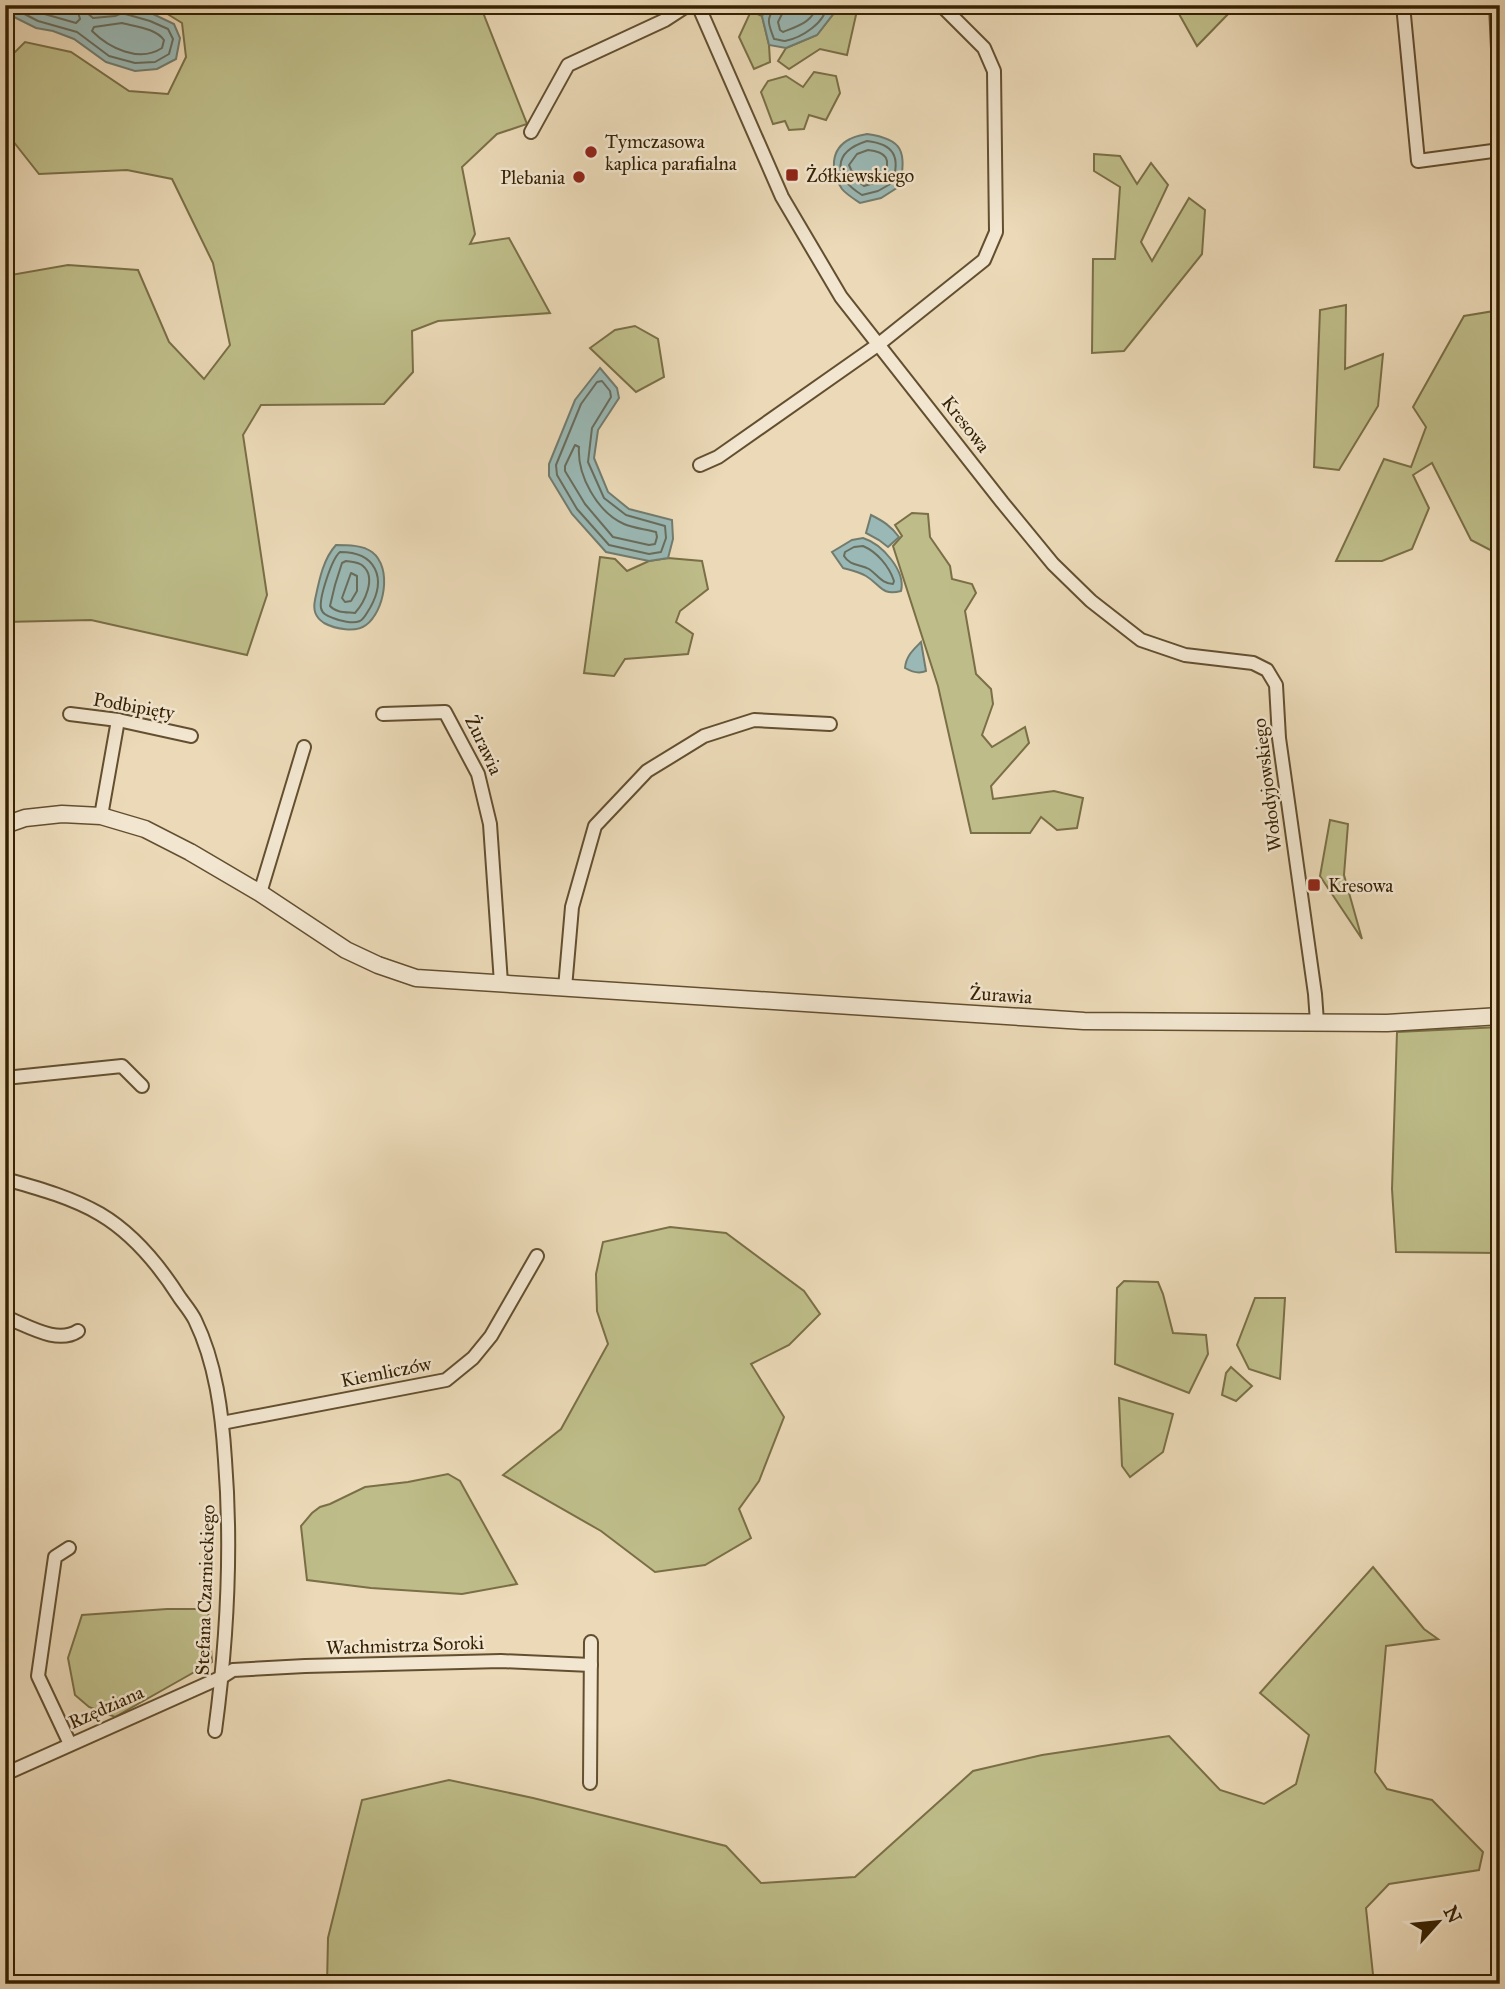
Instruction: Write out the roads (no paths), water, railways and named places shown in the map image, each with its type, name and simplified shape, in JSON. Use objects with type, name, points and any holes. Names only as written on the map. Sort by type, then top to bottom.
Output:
[{"type":"street","points":[[531,132],[568,65],[665,20],[688,5]]},
{"type":"street","name":"Kresowa","points":[[698,5],[782,197],[841,297],[1053,564],[1091,601],[1141,640],[1185,655],[1253,663],[1267,670]]},
{"type":"street","points":[[700,465],[718,457],[878,344],[984,260],[996,232],[994,71],[984,48],[941,5]]},
{"type":"street","points":[[1403,5],[1418,161],[1500,150]]},
{"type":"street","points":[[1496,5],[1500,92]]},
{"type":"street","name":"Wołodyjowskiego","points":[[1267,670],[1276,685],[1279,738],[1317,1022]]},
{"type":"street","name":"Żurawia","points":[[383,714],[445,712],[478,774],[490,824],[501,983]]},
{"type":"street","name":"Podbipięty","points":[[71,714],[118,720],[191,736]]},
{"type":"street","points":[[101,816],[118,720]]},
{"type":"street","points":[[565,988],[572,907],[596,826],[647,771],[704,736],[754,720],[830,724]]},
{"type":"street","points":[[260,893],[304,747]]},
{"type":"street","name":"Żurawia","points":[[5,825],[25,818],[62,814],[101,816],[145,829],[260,893],[346,950],[416,978],[1084,1021],[1387,1023],[1500,1016]]},
{"type":"street","points":[[5,1079],[122,1066],[142,1086]]},
{"type":"street","name":"Stefana Czarnieckiego","points":[[5,1179],[47,1191],[100,1214],[135,1240],[164,1273],[194,1319],[204,1343],[215,1380],[222,1423],[229,1539],[222,1677],[215,1731]]},
{"type":"street","name":"Kiemliczów","points":[[222,1423],[446,1380],[473,1358],[491,1336],[537,1256]]},
{"type":"street","points":[[5,1317],[54,1336],[70,1336],[78,1331]]},
{"type":"street","points":[[69,1548],[55,1557],[38,1676],[70,1744]]},
{"type":"street","points":[[590,1783],[591,1642]]},
{"type":"street","name":"Wachmistrza Soroki","points":[[222,1677],[233,1670],[305,1667],[501,1661],[591,1665]]},
{"type":"street","name":"Rzędziana","points":[[5,1774],[222,1677]]},
{"type":"water","points":[[5,5],[88,5],[96,11],[123,7],[153,14],[174,24],[180,38],[176,59],[157,69],[135,71],[106,62],[74,39],[36,28],[6,13]]},
{"type":"water","points":[[770,5],[832,5],[834,13],[817,35],[786,48],[769,45],[762,16]]},
{"type":"water","points":[[867,134],[889,139],[900,149],[902,174],[900,186],[881,198],[860,203],[842,189],[835,175],[834,161],[843,143]]},
{"type":"water","points":[[600,368],[617,388],[619,398],[598,430],[594,458],[608,492],[629,509],[672,520],[673,539],[668,558],[649,561],[606,552],[572,514],[549,476],[549,464],[575,400]]},
{"type":"water","points":[[871,515],[887,524],[899,537],[888,547],[866,533]]},
{"type":"water","points":[[863,538],[878,546],[891,559],[900,575],[901,591],[885,591],[866,576],[843,568],[832,552],[852,540]]},
{"type":"water","points":[[336,545],[355,546],[372,552],[379,559],[382,568],[384,590],[377,610],[366,625],[357,629],[339,628],[324,623],[315,610],[322,571]]},
{"type":"water","points":[[921,642],[926,671],[916,672],[905,668],[910,653]]},
{"type":"place","name":"Tymczasowa kaplica parafialna","points":[[591,152]]},
{"type":"place","name":"Żółkiewskiego","points":[[792,175]]},
{"type":"place","name":"Plebania","points":[[579,177]]},
{"type":"place","name":"Kresowa","points":[[1314,885]]}]
